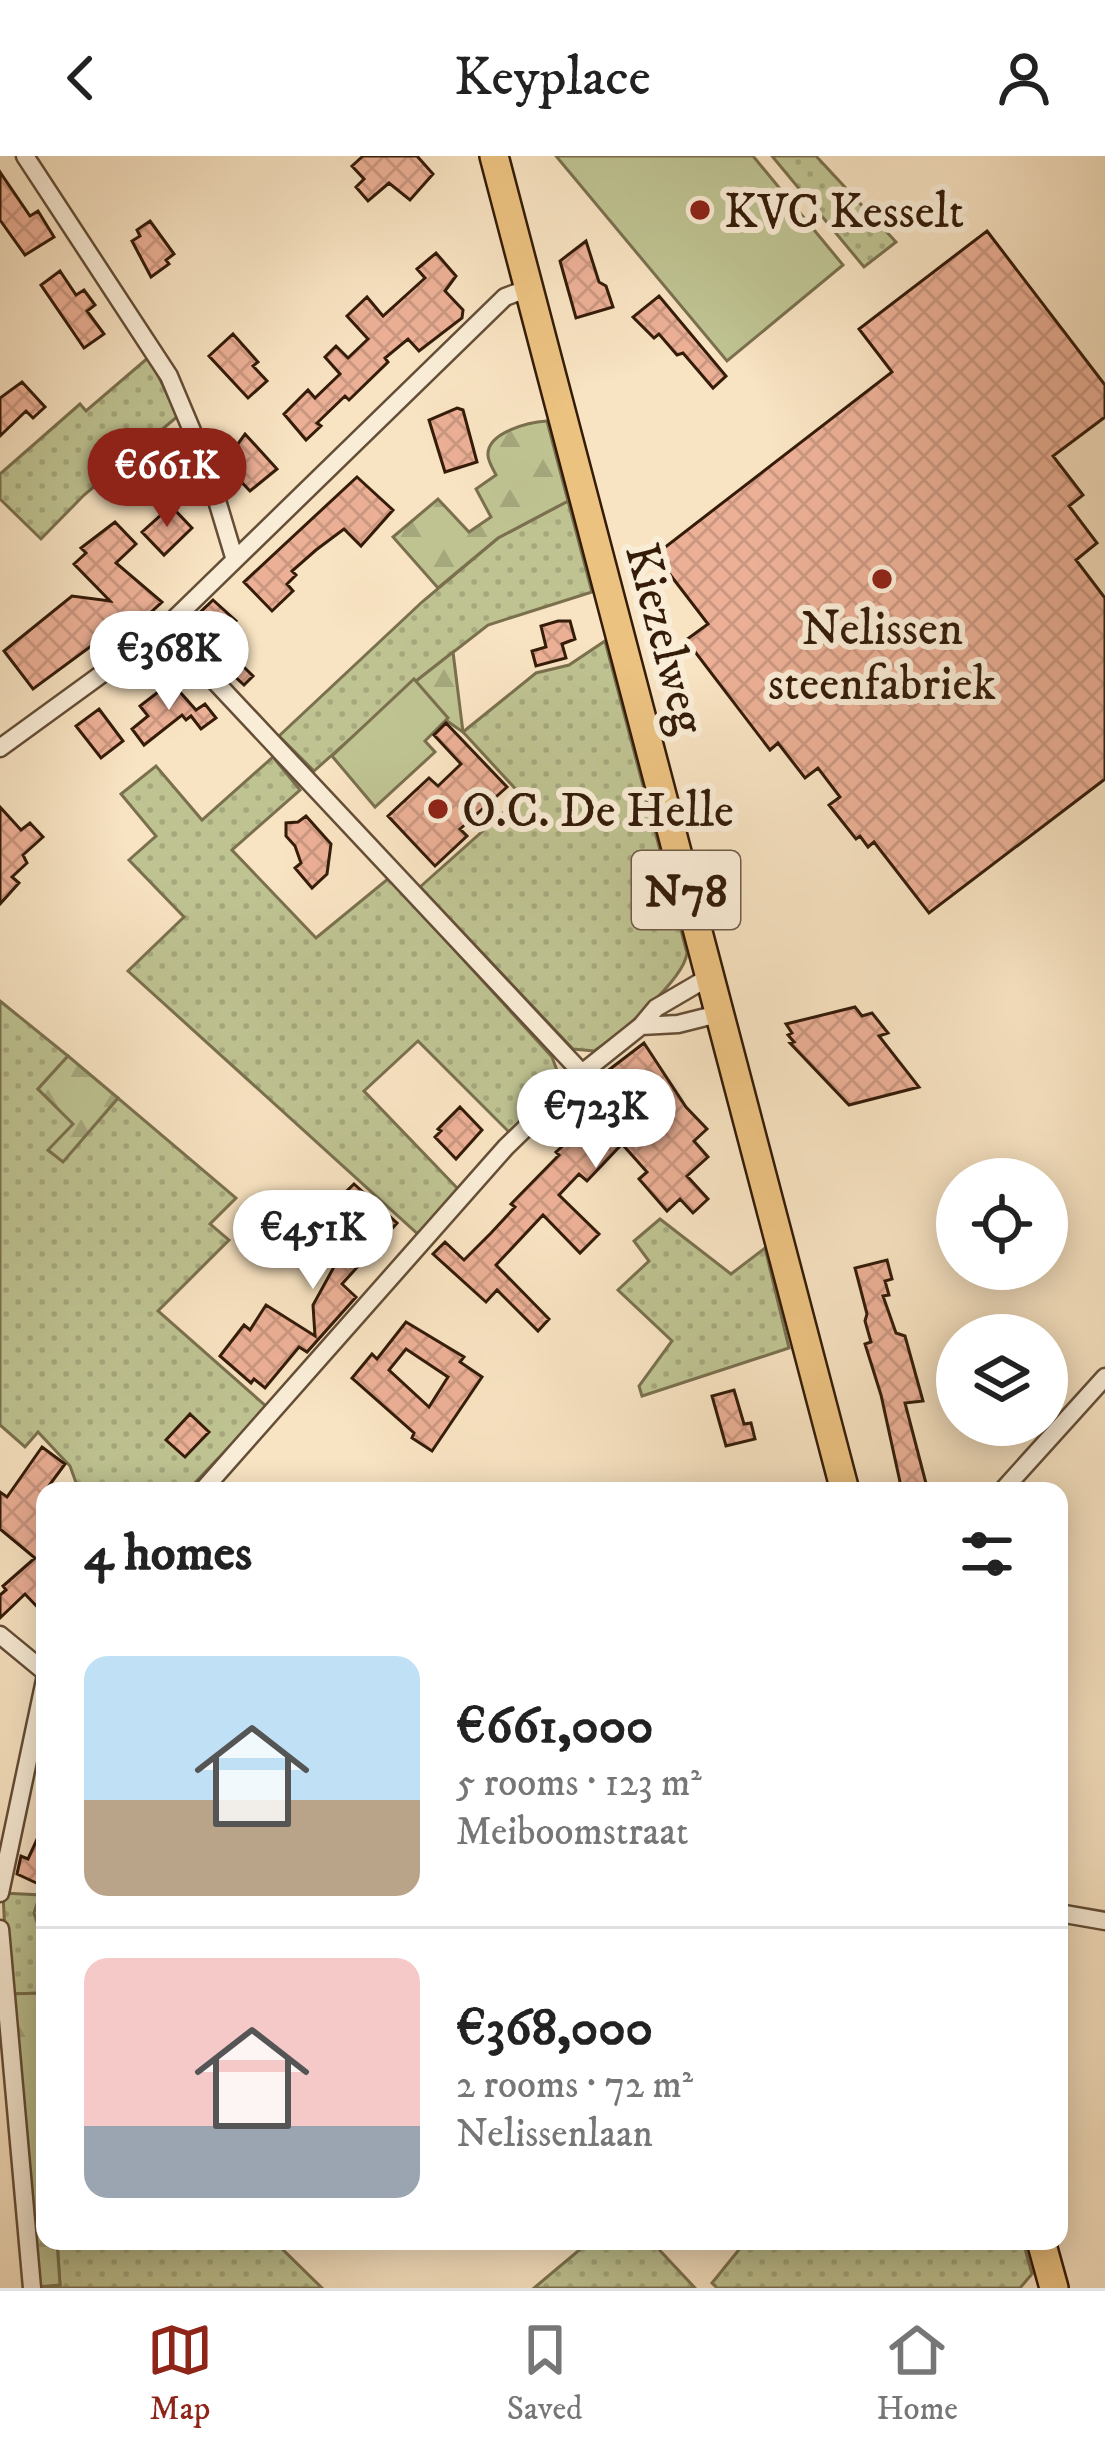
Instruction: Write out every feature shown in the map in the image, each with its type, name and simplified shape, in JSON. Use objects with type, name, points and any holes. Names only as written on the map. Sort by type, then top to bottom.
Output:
[{"type":"main road","name":"Kiezelweg","points":[[494,156],[843,1482]]},
{"type":"main road","points":[[1043,2250],[1054,2288]]},
{"type":"street","points":[[26,156],[170,376],[206,464],[234,556]]},
{"type":"street","points":[[0,748],[164,628],[505,297],[529,288]]},
{"type":"street","points":[[164,628],[582,1072]]},
{"type":"street","points":[[210,1482],[506,1147],[656,1008],[709,976]]},
{"type":"street","points":[[640,1027],[718,1014]]},
{"type":"street","points":[[1010,1482],[1105,1377]]},
{"type":"street","points":[[0,1635],[36,1666]]},
{"type":"street","points":[[0,1894],[36,1692]]},
{"type":"street","points":[[1068,1915],[1105,1921]]},
{"type":"street","points":[[0,1929],[32,2288]]},
{"type":"green space","name":"KVC Kesselt","points":[[556,156],[753,156],[843,265],[727,361]]},
{"type":"green space","points":[[772,156],[816,156],[896,242],[864,267]]},
{"type":"green space","points":[[149,357],[178,416],[84,495],[41,539],[0,499],[0,474],[80,404],[86,411]]},
{"type":"green space","points":[[547,421],[568,501],[498,538],[438,588],[393,537],[438,499],[469,532],[491,517],[476,489],[496,475],[489,448],[510,430]]},
{"type":"green space","points":[[568,501],[592,592],[488,625],[314,771],[279,736],[498,538]]},
{"type":"green space","points":[[605,641],[687,953],[663,992],[594,1051],[573,1049],[420,887],[522,796],[463,732],[536,673],[569,665]]},
{"type":"green space","points":[[453,652],[463,732],[447,721],[442,723],[411,685]]},
{"type":"green space","points":[[414,679],[448,718],[425,741],[435,752],[375,807],[332,756]]},
{"type":"green space","points":[[273,757],[300,790],[232,850],[316,938],[389,878],[552,1057],[558,1073],[553,1087],[510,1133],[418,1041],[364,1091],[459,1190],[419,1235],[128,971],[184,917],[129,860],[156,836],[121,794],[156,766],[202,820]]},
{"type":"green space","points":[[0,1001],[68,1056],[38,1089],[74,1124],[49,1151],[63,1161],[118,1098],[236,1198],[210,1224],[229,1240],[158,1311],[267,1407],[196,1482],[76,1482],[70,1466],[38,1432],[25,1447],[0,1425]]},
{"type":"green space","points":[[68,1056],[118,1098],[63,1162],[48,1150],[73,1124],[38,1089]]},
{"type":"green space","points":[[660,1219],[731,1274],[765,1248],[789,1348],[642,1396],[639,1386],[672,1341],[618,1290],[649,1261],[634,1241]]},
{"type":"green space","points":[[3,1893],[36,1895],[36,1993],[8,1994]]},
{"type":"green space","points":[[36,1993],[36,2250],[58,2250],[60,2285],[37,2287],[8,1994]]},
{"type":"green space","points":[[58,2250],[283,2250],[322,2288],[37,2288],[60,2285]]},
{"type":"green space","points":[[579,2250],[659,2250],[695,2288],[534,2288]]},
{"type":"green space","points":[[739,2250],[1025,2250],[1032,2274],[1020,2288],[717,2288],[712,2283]]},
{"type":"building","points":[[363,156],[417,156],[433,174],[410,200],[389,183],[368,201],[356,187],[364,179],[352,166]]},
{"type":"building","points":[[0,172],[30,216],[38,211],[54,237],[25,255],[0,220]]},
{"type":"building","points":[[150,221],[174,254],[151,277],[132,241],[140,236],[137,230]]},
{"type":"building","name":"Nelissen steenfabriek","points":[[987,231],[1105,385],[1105,417],[1053,456],[1083,495],[1069,506],[1097,543],[1076,560],[1105,598],[1105,779],[929,913],[874,842],[868,847],[860,836],[856,839],[829,805],[840,797],[818,768],[805,778],[778,743],[770,750],[686,640],[708,624],[655,555],[892,372],[859,329]]},
{"type":"building","points":[[586,241],[613,307],[576,318],[560,261]]},
{"type":"building","points":[[436,253],[456,276],[445,291],[463,310],[462,318],[419,351],[408,339],[349,400],[345,396],[317,423],[321,426],[306,440],[284,414],[308,390],[315,398],[340,374],[325,357],[336,346],[348,358],[368,339],[347,316],[367,297],[383,316],[425,278],[417,269]]},
{"type":"building","points":[[60,271],[76,295],[84,290],[95,305],[87,311],[104,334],[84,348],[41,285]]},
{"type":"building","points":[[659,296],[726,376],[713,388],[683,353],[677,355],[659,334],[654,338],[633,317]]},
{"type":"building","points":[[233,334],[258,362],[253,366],[267,381],[248,398],[209,356]]},
{"type":"building","points":[[22,382],[45,407],[33,418],[26,411],[0,436],[0,398]]},
{"type":"building","points":[[457,408],[463,410],[477,462],[445,472],[429,420]]},
{"type":"building","points":[[245,434],[277,469],[250,491],[230,470],[240,461],[232,452]]},
{"type":"building","points":[[357,477],[393,510],[361,546],[344,529],[316,550],[292,571],[296,575],[287,584],[293,591],[272,611],[244,582]]},
{"type":"building","points":[[171,506],[192,528],[164,555],[142,532]]},
{"type":"building","points":[[115,522],[136,544],[116,563],[162,602],[111,649],[102,638],[33,689],[4,651],[72,596],[110,601],[74,564],[86,553],[81,548]]},
{"type":"building","points":[[213,600],[236,621],[218,642],[253,676],[244,685],[207,651],[214,643],[191,621]]},
{"type":"building","points":[[570,621],[575,639],[562,644],[566,658],[536,666],[532,651],[546,647],[541,626]]},
{"type":"building","points":[[171,682],[196,710],[205,704],[216,718],[201,729],[191,716],[186,720],[182,715],[144,745],[132,729],[148,716],[140,706]]},
{"type":"building","points":[[99,709],[123,741],[101,758],[76,726]]},
{"type":"building","name":"O.C. De Helle","points":[[446,723],[507,787],[460,829],[467,836],[435,866],[388,816],[429,778],[438,786],[461,764],[434,735]]},
{"type":"building","points":[[0,807],[21,830],[30,823],[43,837],[23,855],[27,863],[12,877],[19,883],[0,904]]},
{"type":"building","points":[[306,816],[331,844],[327,874],[312,888],[295,868],[301,863],[286,836],[286,823]]},
{"type":"building","points":[[855,1007],[862,1016],[872,1013],[888,1033],[879,1036],[919,1087],[849,1105],[790,1043],[794,1042],[786,1024]]},
{"type":"building","points":[[644,1043],[686,1107],[707,1129],[694,1141],[708,1157],[687,1176],[708,1199],[693,1213],[680,1199],[667,1211],[639,1179],[647,1172],[622,1144],[587,1181],[579,1174],[559,1195],[599,1234],[580,1253],[543,1215],[496,1265],[549,1319],[538,1331],[497,1290],[486,1302],[433,1254],[445,1242],[464,1260],[491,1233],[515,1207],[511,1204],[559,1155],[556,1152],[597,1115],[581,1098],[584,1089]]},
{"type":"building","points":[[460,1107],[482,1130],[456,1159],[435,1137]]},
{"type":"building","points":[[354,1184],[397,1223],[342,1284],[356,1297],[307,1352],[299,1347],[265,1388],[254,1379],[251,1383],[220,1356],[244,1325],[250,1330],[266,1305],[315,1336],[313,1305],[335,1265],[317,1249],[341,1221],[328,1209]]},
{"type":"building","points":[[887,1260],[892,1279],[885,1281],[889,1295],[883,1296],[896,1333],[905,1336],[923,1401],[905,1403],[926,1482],[900,1482],[865,1344],[871,1342],[855,1268]]},
{"type":"building","points":[[406,1322],[464,1357],[460,1362],[482,1377],[432,1451],[412,1438],[414,1433],[352,1378],[372,1354],[377,1359]],"holes":[[[406,1349],[448,1377],[429,1407],[389,1370]]]},
{"type":"building","points":[[734,1390],[744,1424],[751,1423],[755,1439],[726,1446],[712,1396]]},
{"type":"building","points":[[190,1414],[209,1432],[185,1457],[166,1440]]},
{"type":"building","points":[[42,1447],[65,1464],[52,1482],[36,1482],[36,1606],[25,1594],[0,1618],[3,1586],[35,1558],[0,1529],[0,1492],[7,1497]]},
{"type":"building","points":[[36,1842],[36,1883],[17,1874],[21,1856],[28,1859]]},
{"type":"place","name":"KVC Kesselt","points":[[700,210]]},
{"type":"place","name":"Nelissen steenfabriek","points":[[882,579]]},
{"type":"place","name":"O.C. De Helle","points":[[438,809]]}]
